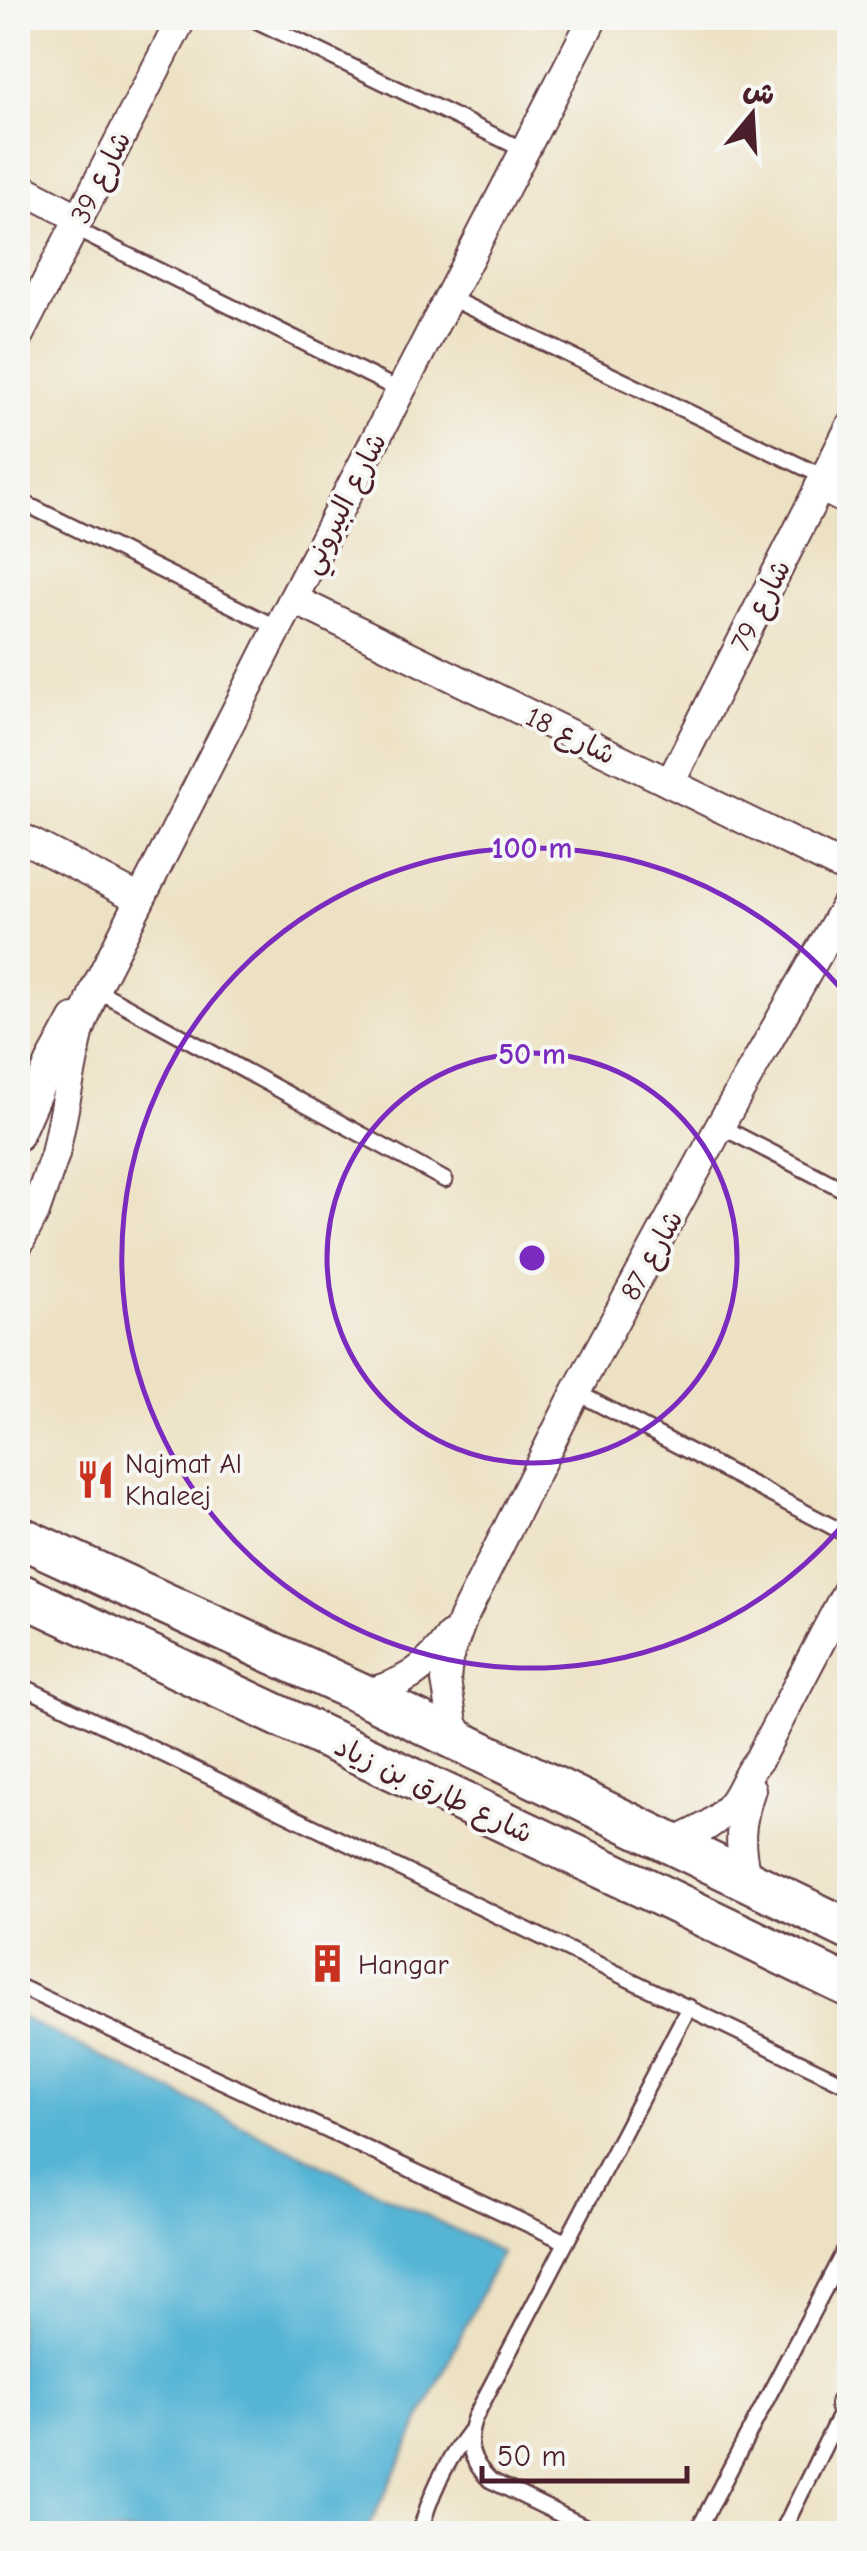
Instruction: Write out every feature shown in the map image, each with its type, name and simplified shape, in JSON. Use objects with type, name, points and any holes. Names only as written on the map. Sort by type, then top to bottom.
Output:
[{"type":"main road","name":"شارع طارق بن زياد","points":[[18,1536],[362,1694],[850,1930]]},
{"type":"main road","name":"شارع طارق بن زياد","points":[[18,1592],[850,1987]]},
{"type":"main road","points":[[647,1889],[671,1844]]},
{"type":"street","name":"شارع 39","points":[[18,337],[182,18]]},
{"type":"street","name":"شارع البيروني","points":[[18,1244],[55,1154],[80,1033],[95,990],[593,18]]},
{"type":"street","points":[[18,186],[76,223]]},
{"type":"street","name":"شارع 79","points":[[670,782],[850,427]]},
{"type":"street","points":[[821,482],[850,502]]},
{"type":"street","name":"شارع 18","points":[[293,599],[850,870]]},
{"type":"street","points":[[18,836],[140,899]]},
{"type":"street","name":"شارع 87","points":[[463,1742],[453,1723],[446,1681],[448,1659],[463,1618],[576,1392],[850,897]]},
{"type":"street","name":"شارع البيروني","points":[[18,1136],[63,1038],[95,990]]},
{"type":"street","points":[[747,1880],[740,1826],[759,1759],[850,1585]]},
{"type":"street","name":"شارع 87","points":[[362,1694],[383,1690],[420,1670],[436,1656],[463,1618]]},
{"type":"street","points":[[671,1844],[704,1829],[725,1812],[759,1759]]},
{"type":"lane","points":[[251,18],[524,150]]},
{"type":"lane","points":[[76,223],[401,391]]},
{"type":"lane","points":[[448,298],[821,482]]},
{"type":"lane","points":[[18,500],[278,628]]},
{"type":"lane","points":[[95,990],[445,1180]]},
{"type":"lane","points":[[720,1126],[850,1193]]},
{"type":"lane","points":[[576,1392],[850,1536]]},
{"type":"lane","points":[[18,1684],[850,2086]]},
{"type":"lane","points":[[18,1986],[566,2242]]},
{"type":"lane","points":[[600,2534],[490,2480],[472,2457],[470,2430],[689,2007]]},
{"type":"lane","points":[[696,2534],[850,2240]]},
{"type":"lane","points":[[781,2534],[848,2403]]},
{"type":"lane","points":[[420,2534],[436,2484],[470,2430]]},
{"type":"water","points":[[18,2016],[501,2252],[366,2533],[18,2533]]},
{"type":"place","name":"Najmat Al Khaleej","points":[[95,1479]]},
{"type":"place","name":"Hangar","points":[[328,1964]]}]
